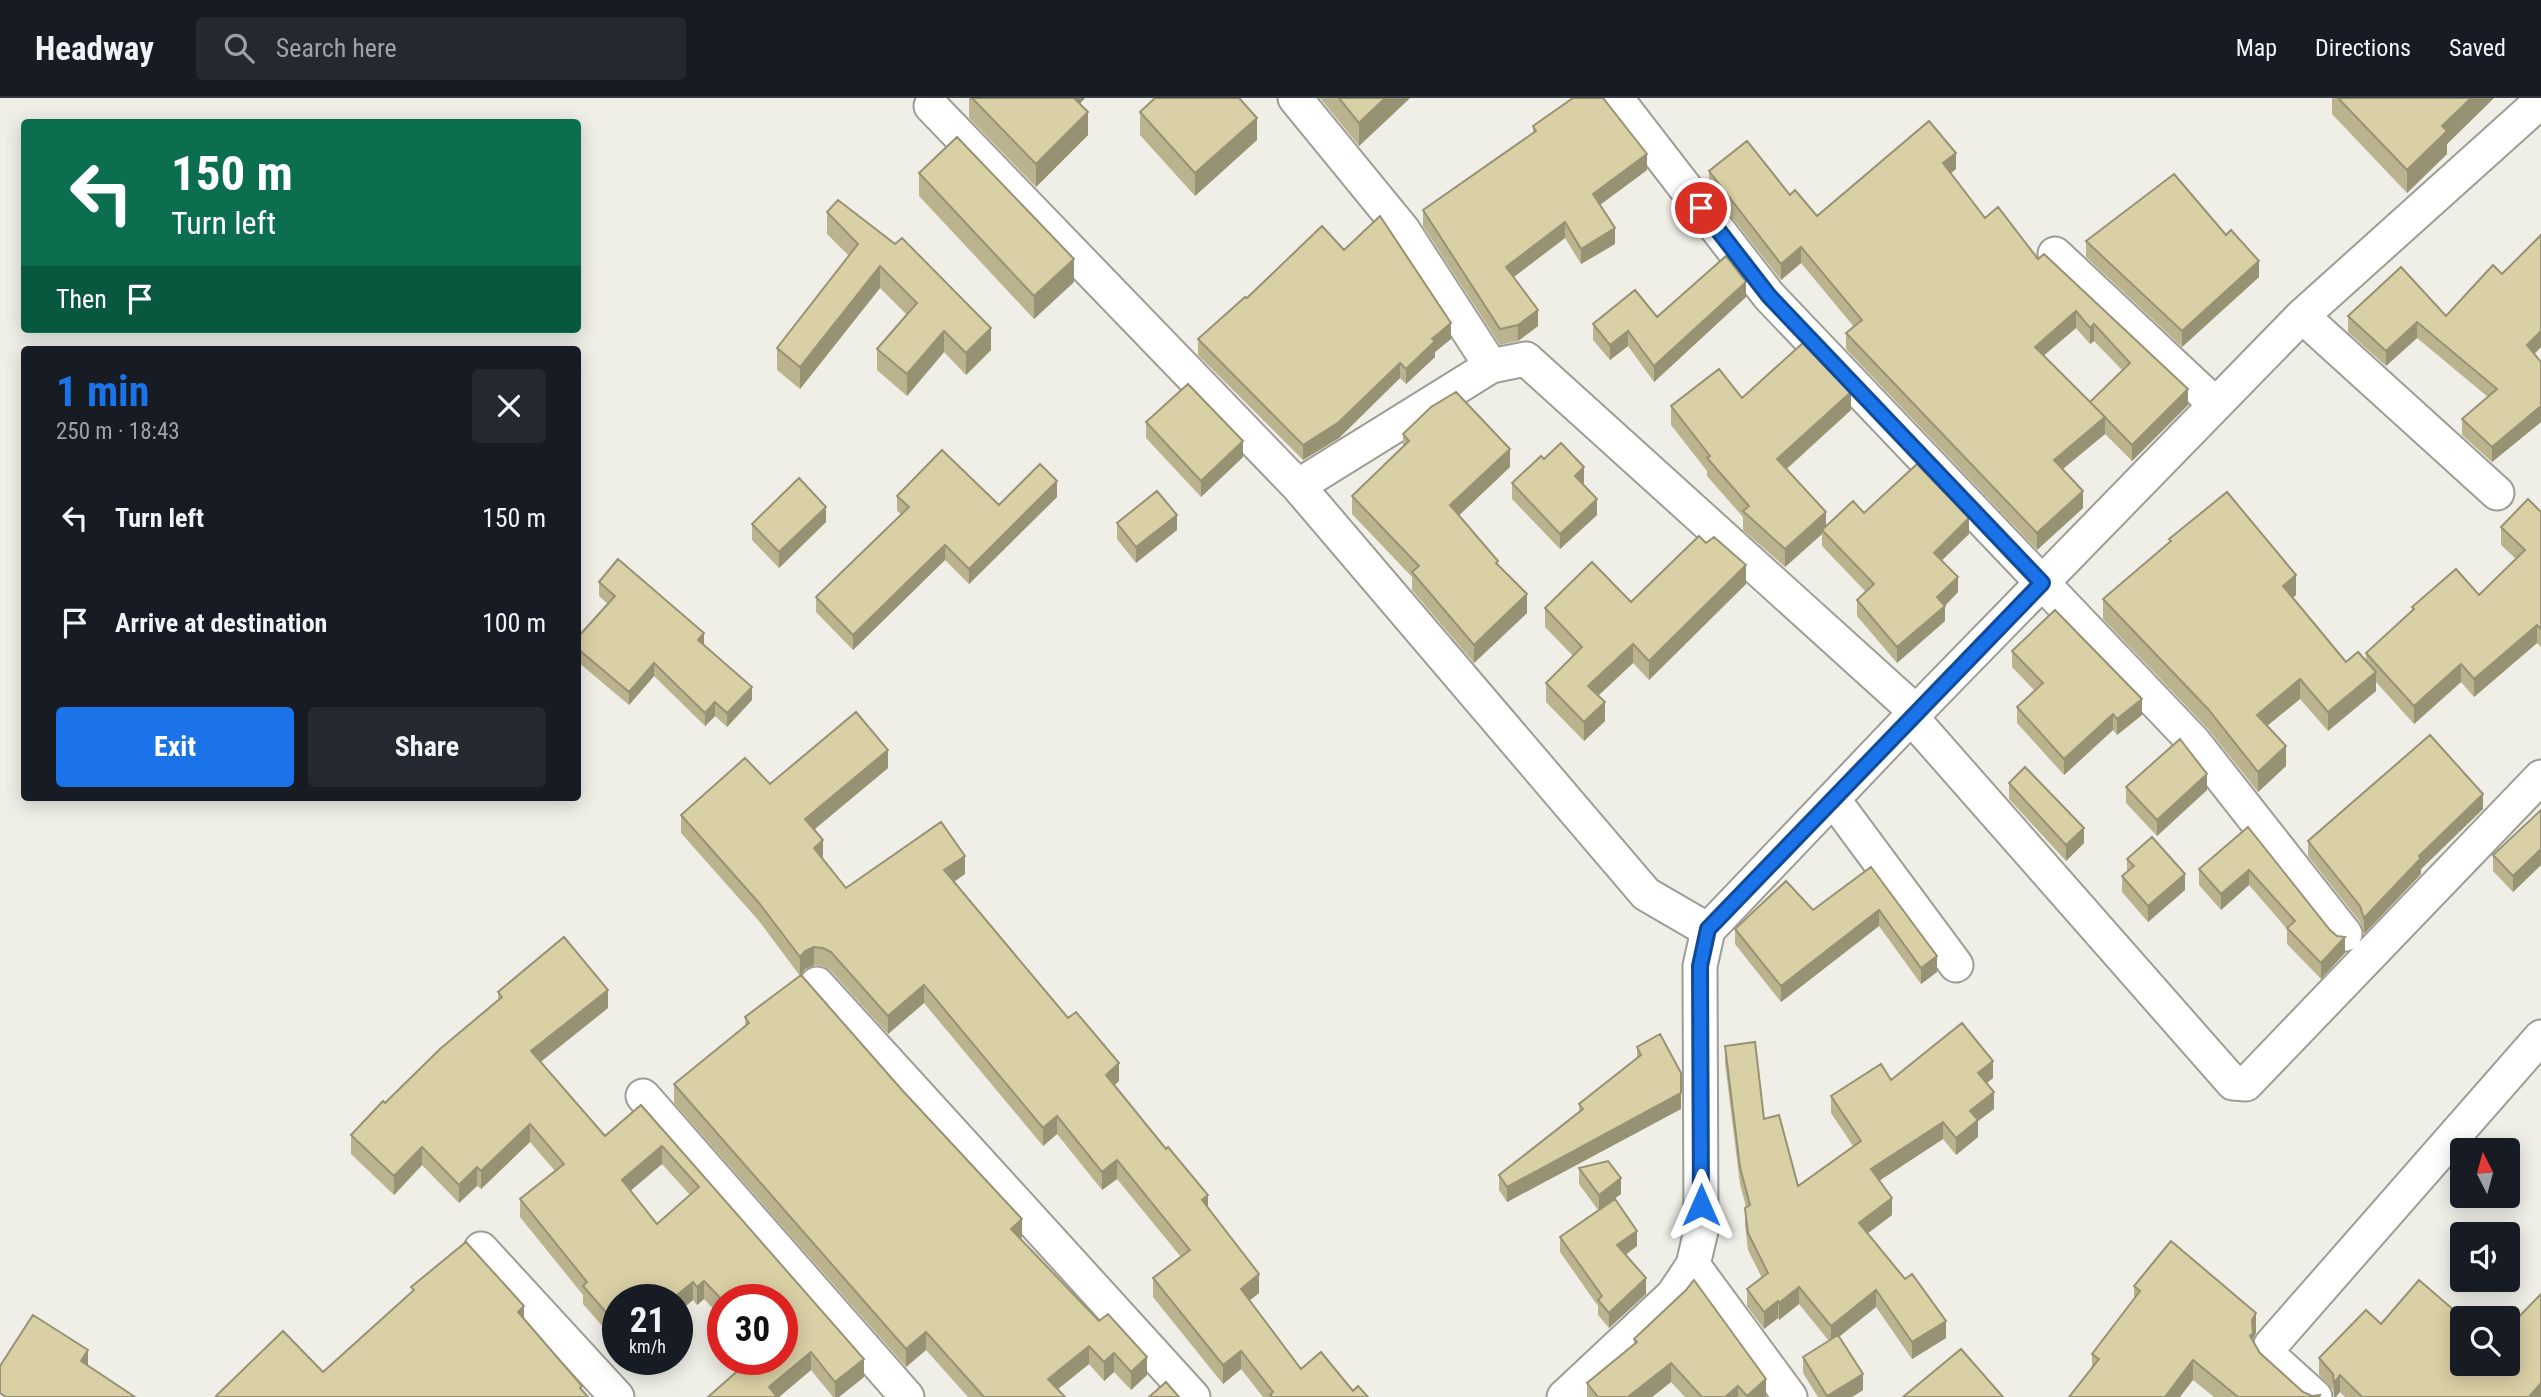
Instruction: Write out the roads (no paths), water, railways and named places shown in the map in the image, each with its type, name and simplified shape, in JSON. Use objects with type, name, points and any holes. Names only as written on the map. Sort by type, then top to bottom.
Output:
[{"type":"street","points":[[1296,98],[1403,230],[1491,366]]},
{"type":"street","points":[[1616,98],[1769,296],[2194,742],[2345,934]]},
{"type":"street","points":[[1564,1397],[1673,1295],[1693,1265],[1702,1231],[1700,966],[1708,929],[2302,316],[2531,103]]},
{"type":"street","points":[[931,106],[1298,486],[1646,894],[1708,929]]},
{"type":"street","points":[[2055,254],[2216,404]]},
{"type":"street","points":[[2302,316],[2497,493]]},
{"type":"street","points":[[1298,486],[1491,366],[1526,359],[1914,714],[2234,1083],[2246,1084],[2261,1071],[2541,777]]},
{"type":"street","points":[[1833,799],[1956,965]]},
{"type":"street","points":[[817,984],[1193,1397]]},
{"type":"street","points":[[2315,1397],[2273,1359],[2271,1345],[2541,1037]]},
{"type":"street","points":[[643,1096],[897,1394]]},
{"type":"street","points":[[481,1249],[617,1397]]},
{"type":"street","points":[[1693,1265],[1790,1397]]}]
